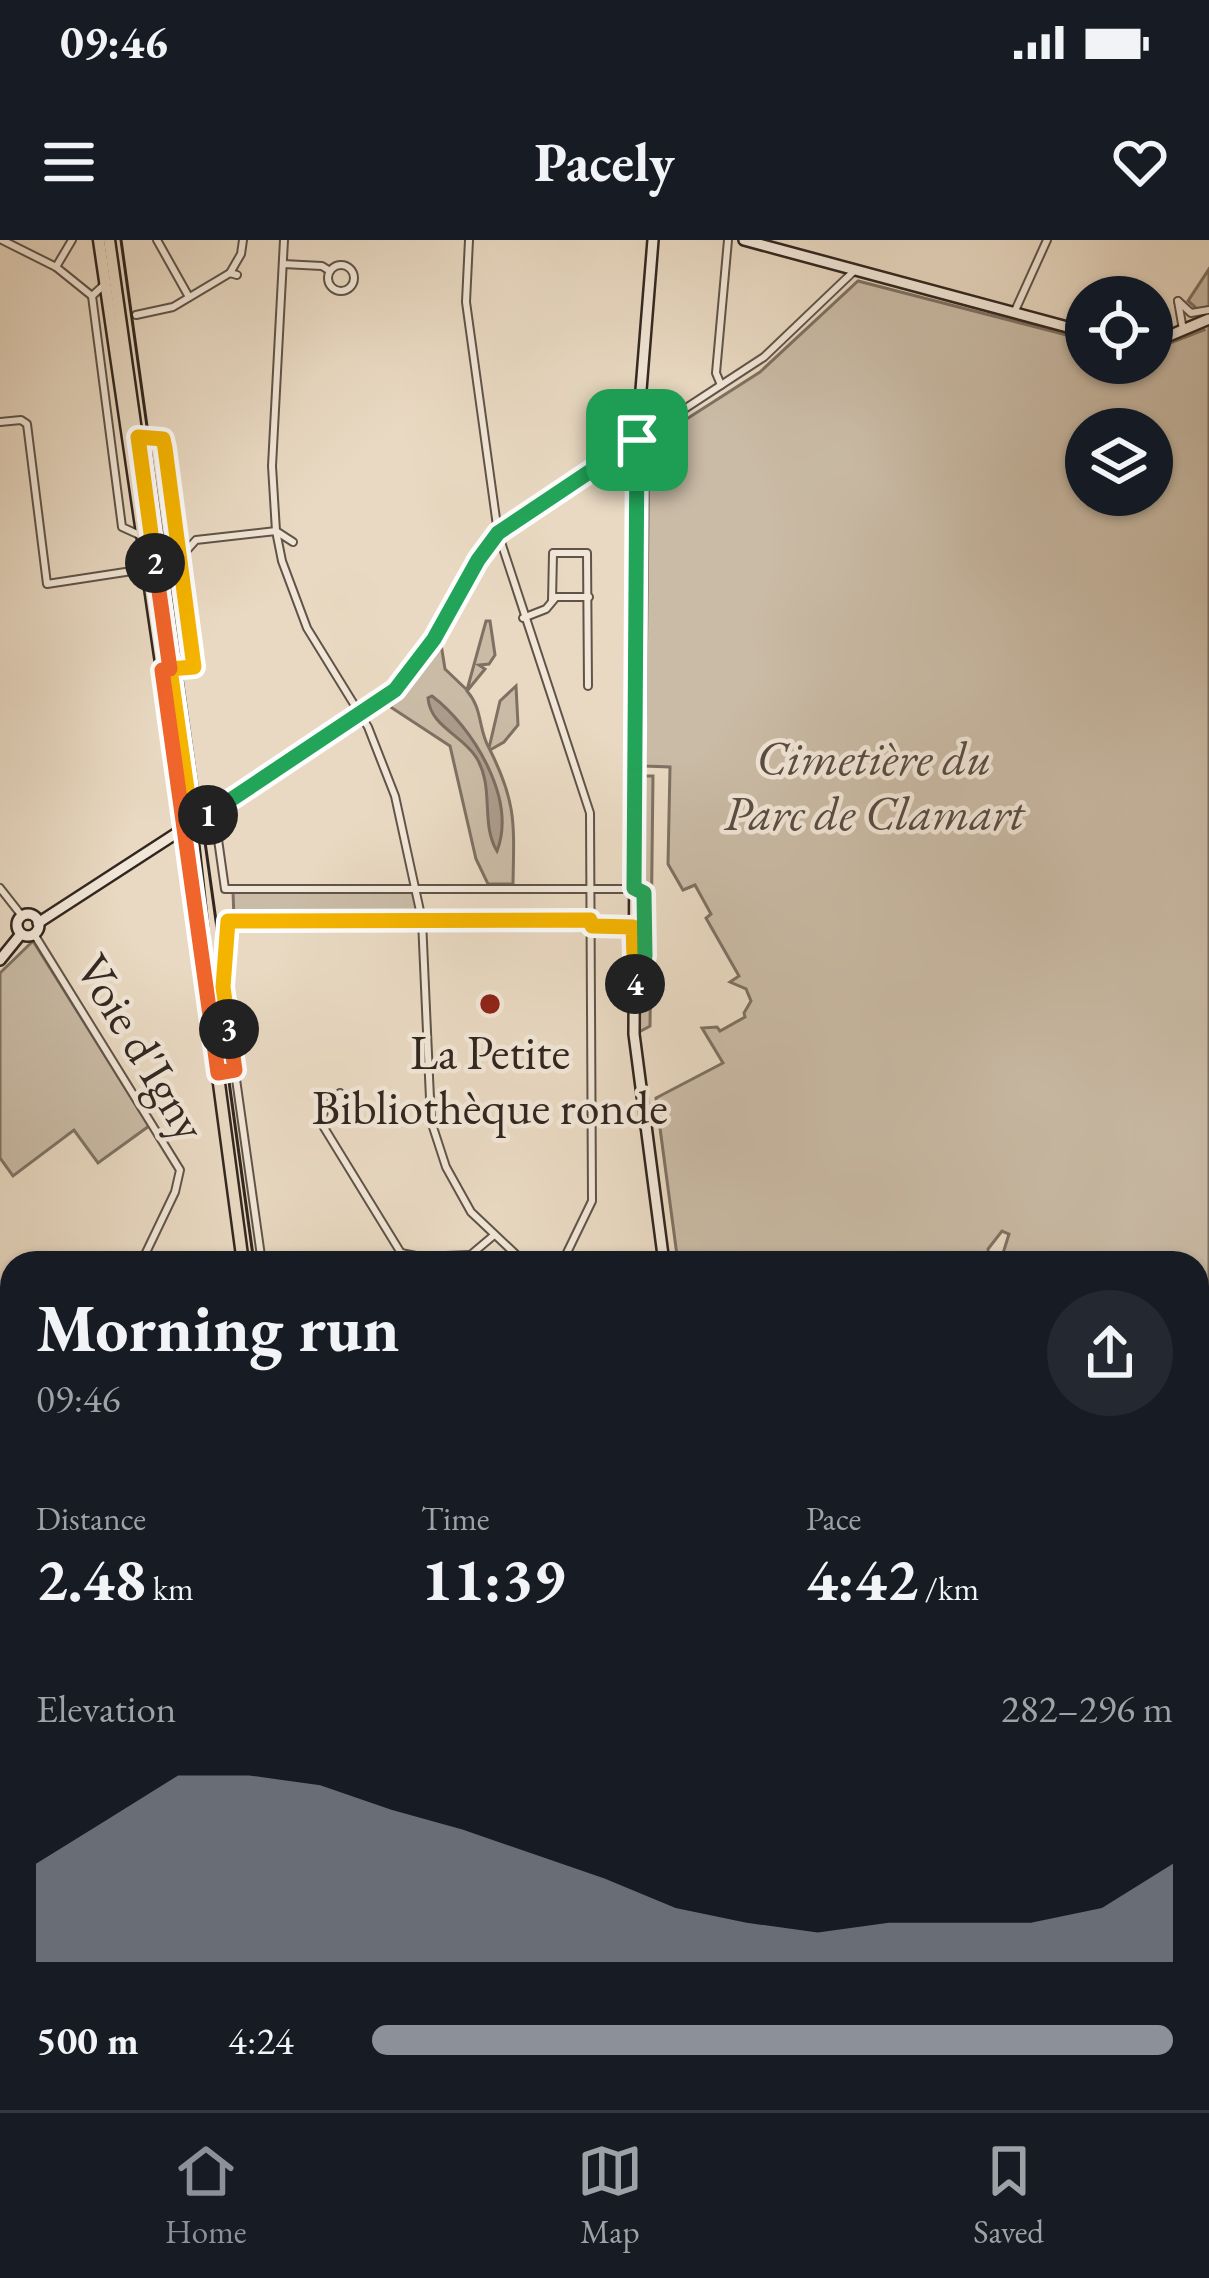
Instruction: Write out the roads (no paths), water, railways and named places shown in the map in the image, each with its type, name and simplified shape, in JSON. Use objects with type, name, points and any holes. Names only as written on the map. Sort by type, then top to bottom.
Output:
[{"type":"main road","points":[[99,240],[134,437],[148,569],[166,670]]},
{"type":"main road","points":[[109,240],[241,1251]]},
{"type":"street","points":[[2,240],[56,266],[92,296],[122,527],[144,537]]},
{"type":"street","points":[[56,266],[72,240]]},
{"type":"street","points":[[157,240],[189,297]]},
{"type":"street","points":[[136,315],[173,307],[234,274],[243,240]]},
{"type":"street","points":[[284,240],[272,531],[304,622],[362,715],[395,796],[422,920],[431,1120],[446,1167],[471,1212],[511,1251]]},
{"type":"street","points":[[469,240],[466,302],[498,533],[590,813],[592,1201],[568,1251]]},
{"type":"street","points":[[652,240],[637,440],[633,927],[635,1046],[662,1251]]},
{"type":"street","points":[[722,387],[716,373],[728,240]]},
{"type":"street","points":[[745,240],[1065,326]]},
{"type":"street","points":[[1014,313],[1047,240]]},
{"type":"street","points":[[283,264],[322,266],[330,272]]},
{"type":"street","points":[[337,265],[348,266],[354,275],[352,286],[335,289],[328,280],[330,272],[337,265]]},
{"type":"street","points":[[0,960],[21,934],[395,690],[424,654],[498,533],[764,357],[854,271]]},
{"type":"street","points":[[92,296],[107,284]]},
{"type":"street","points":[[1183,330],[1178,301],[1191,313],[1209,314]]},
{"type":"street","points":[[1173,334],[1209,314]]},
{"type":"street","points":[[0,422],[27,424],[47,584],[148,569]]},
{"type":"street","points":[[134,437],[163,439],[166,456],[194,667],[166,670]]},
{"type":"street","points":[[187,550],[196,540],[272,531],[293,542]]},
{"type":"street","points":[[553,601],[553,553],[587,553],[588,686]]},
{"type":"street","points":[[523,618],[546,609],[556,597],[589,597]]},
{"type":"street","points":[[214,811],[225,890],[634,888],[644,893],[645,956],[634,987]]},
{"type":"street","points":[[0,888],[22,916]]},
{"type":"street","points":[[22,916],[32,916],[36,928]]},
{"type":"street","points":[[21,934],[17,925],[22,916]]},
{"type":"street","points":[[590,920],[592,926],[633,927]]},
{"type":"street","points":[[260,1251],[223,987],[228,921],[590,920]]},
{"type":"street","name":"Voie d'Igny","points":[[36,928],[180,1170],[176,1192],[147,1251]]},
{"type":"street","points":[[218,1073],[235,1070]]},
{"type":"street","points":[[340,1094],[320,1121],[400,1251]]},
{"type":"street","points":[[475,1251],[493,1236]]},
{"type":"tram line","points":[[121,240],[217,928],[220,1016],[252,1251]]},
{"type":"place","name":"La Petite Bibliothèque ronde","points":[[490,1004]]},
{"type":"park label","name":"Cimetière du Parc de Clamart","points":[[874,786]]}]
